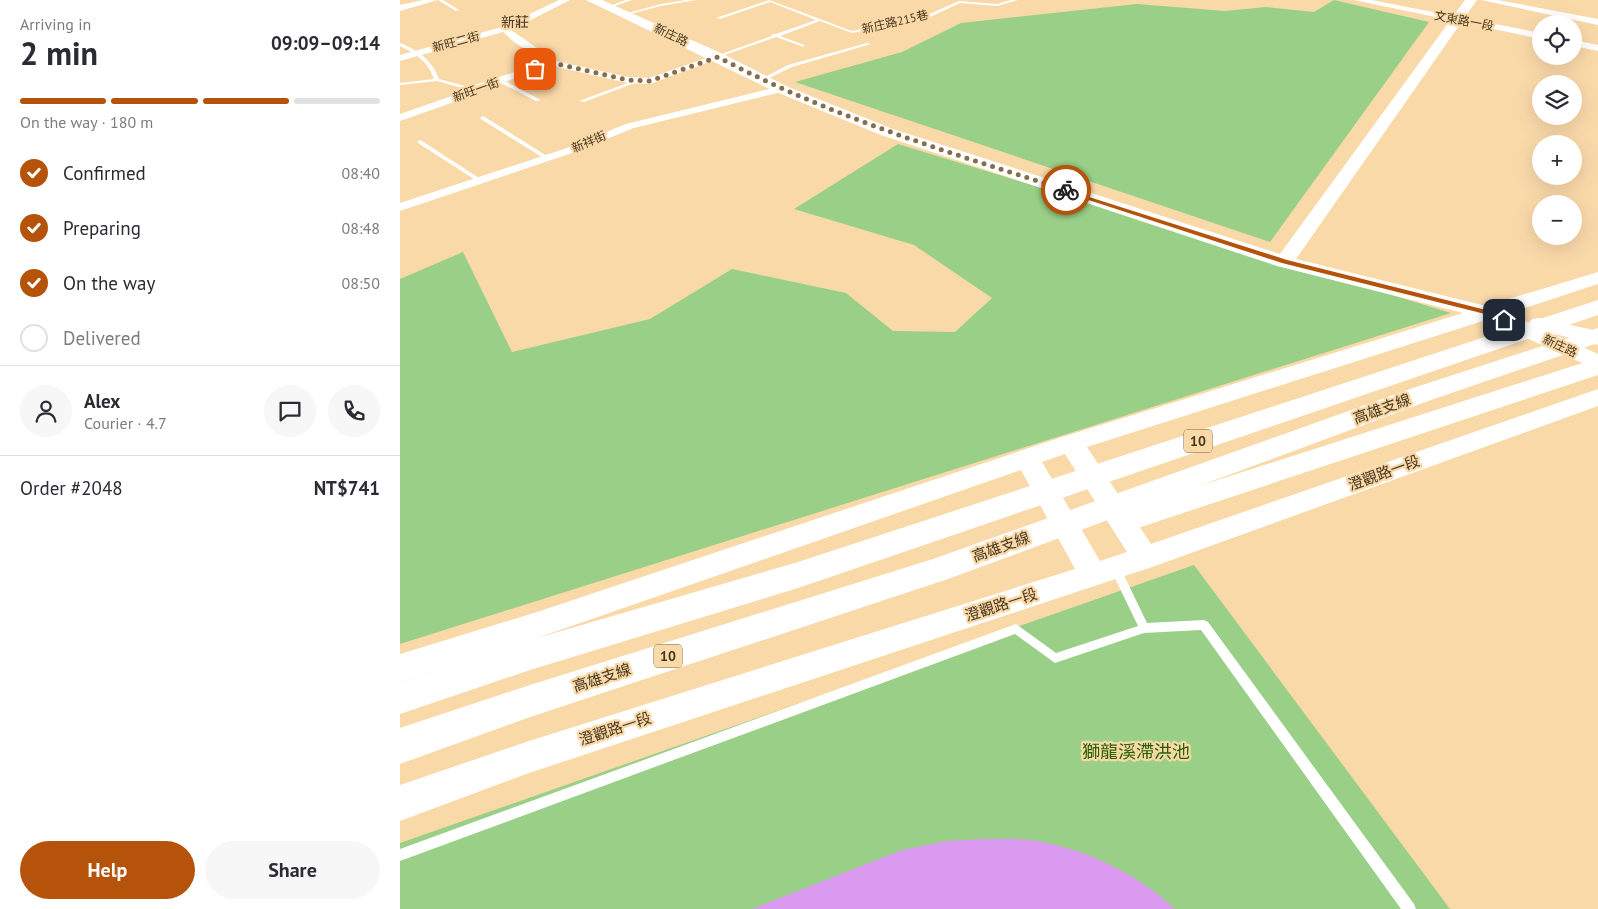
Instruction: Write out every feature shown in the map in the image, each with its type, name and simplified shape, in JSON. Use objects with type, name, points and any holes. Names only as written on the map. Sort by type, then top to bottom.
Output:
[{"type":"highway","points":[[798,576],[960,502],[1598,292]]},
{"type":"highway","name":"高雄支線","points":[[400,698],[530,655],[798,576],[1598,307]]},
{"type":"highway","name":"高雄支線","points":[[400,746],[530,701],[936,570],[1422,394],[1598,337]]},
{"type":"highway","points":[[936,570],[1094,531],[1598,365]]},
{"type":"street","points":[[400,8],[434,0]]},
{"type":"street","name":"新旺二街","points":[[400,58],[505,29],[566,0]]},
{"type":"street","name":"新庄路","points":[[592,0],[608,7],[628,7],[761,80],[887,132],[1284,262],[1488,312],[1598,365]]},
{"type":"street","name":"文東路一段","points":[[1358,0],[1382,2],[1532,34]]},
{"type":"street","points":[[1284,262],[1470,0]]},
{"type":"street","points":[[1485,0],[1598,22]]},
{"type":"street","points":[[505,29],[516,40],[553,63],[638,81],[650,81],[718,57]]},
{"type":"street","points":[[1582,45],[1598,48]]},
{"type":"street","name":"新旺一街","points":[[400,118],[470,92],[473,89],[553,63]]},
{"type":"street","name":"新祥街","points":[[400,207],[547,158],[630,126],[781,89]]},
{"type":"street","points":[[400,668],[537,625],[1071,443],[1598,278]]},
{"type":"street","points":[[1488,312],[1598,337]]},
{"type":"street","name":"澄觀路一段","points":[[400,803],[529,756],[1104,572],[1598,397]]},
{"type":"street","points":[[1071,443],[1145,558]]},
{"type":"street","points":[[1028,458],[1104,572]]},
{"type":"lane","points":[[440,0],[457,10]]},
{"type":"lane","points":[[628,7],[694,0]]},
{"type":"lane","name":"新庄路215巷","points":[[820,20],[852,32],[928,16],[959,2],[997,6],[1016,0]]},
{"type":"lane","points":[[718,18],[770,1],[820,20]]},
{"type":"lane","points":[[718,57],[774,35],[820,20]]},
{"type":"lane","points":[[774,35],[802,46]]},
{"type":"lane","points":[[400,44],[417,52],[432,65],[437,80]]},
{"type":"lane","points":[[761,80],[790,66],[869,44]]},
{"type":"lane","points":[[400,84],[437,80],[473,89]]},
{"type":"lane","points":[[501,81],[538,100]]},
{"type":"lane","points":[[582,101],[638,81]]},
{"type":"lane","points":[[482,118],[547,158]]},
{"type":"lane","points":[[420,142],[479,180]]},
{"type":"lane","points":[[1104,572],[1144,628]]},
{"type":"lane","points":[[400,855],[1016,629],[1055,658],[1144,628],[1204,625],[1409,909]]},
{"type":"green space","points":[[1334,0],[1429,22],[1270,242],[795,82],[902,52],[961,23],[1137,4],[1225,11],[1266,7],[1314,12]]},
{"type":"green space","points":[[898,144],[1451,313],[400,644],[400,279],[463,252],[512,352],[650,319],[732,269],[846,293],[893,331],[955,332],[992,298],[914,245],[794,209]]},
{"type":"green space","name":"獅龍溪滯洪池","points":[[1194,565],[1450,909],[400,909],[400,843]]},
{"type":"shaded area","points":[[983,839],[1030,840],[1050,843],[1089,855],[1144,884],[1175,909],[752,909],[902,850],[946,841]]},
{"type":"way so far","points":[[535,69],[553,63],[628,80],[650,81],[718,57],[761,80],[825,109],[887,132],[1066,190]]},
{"type":"district","name":"新莊","points":[[515,22]]},
{"type":"route","points":[[1066,190],[1284,262],[1488,312],[1504,320]]}]
